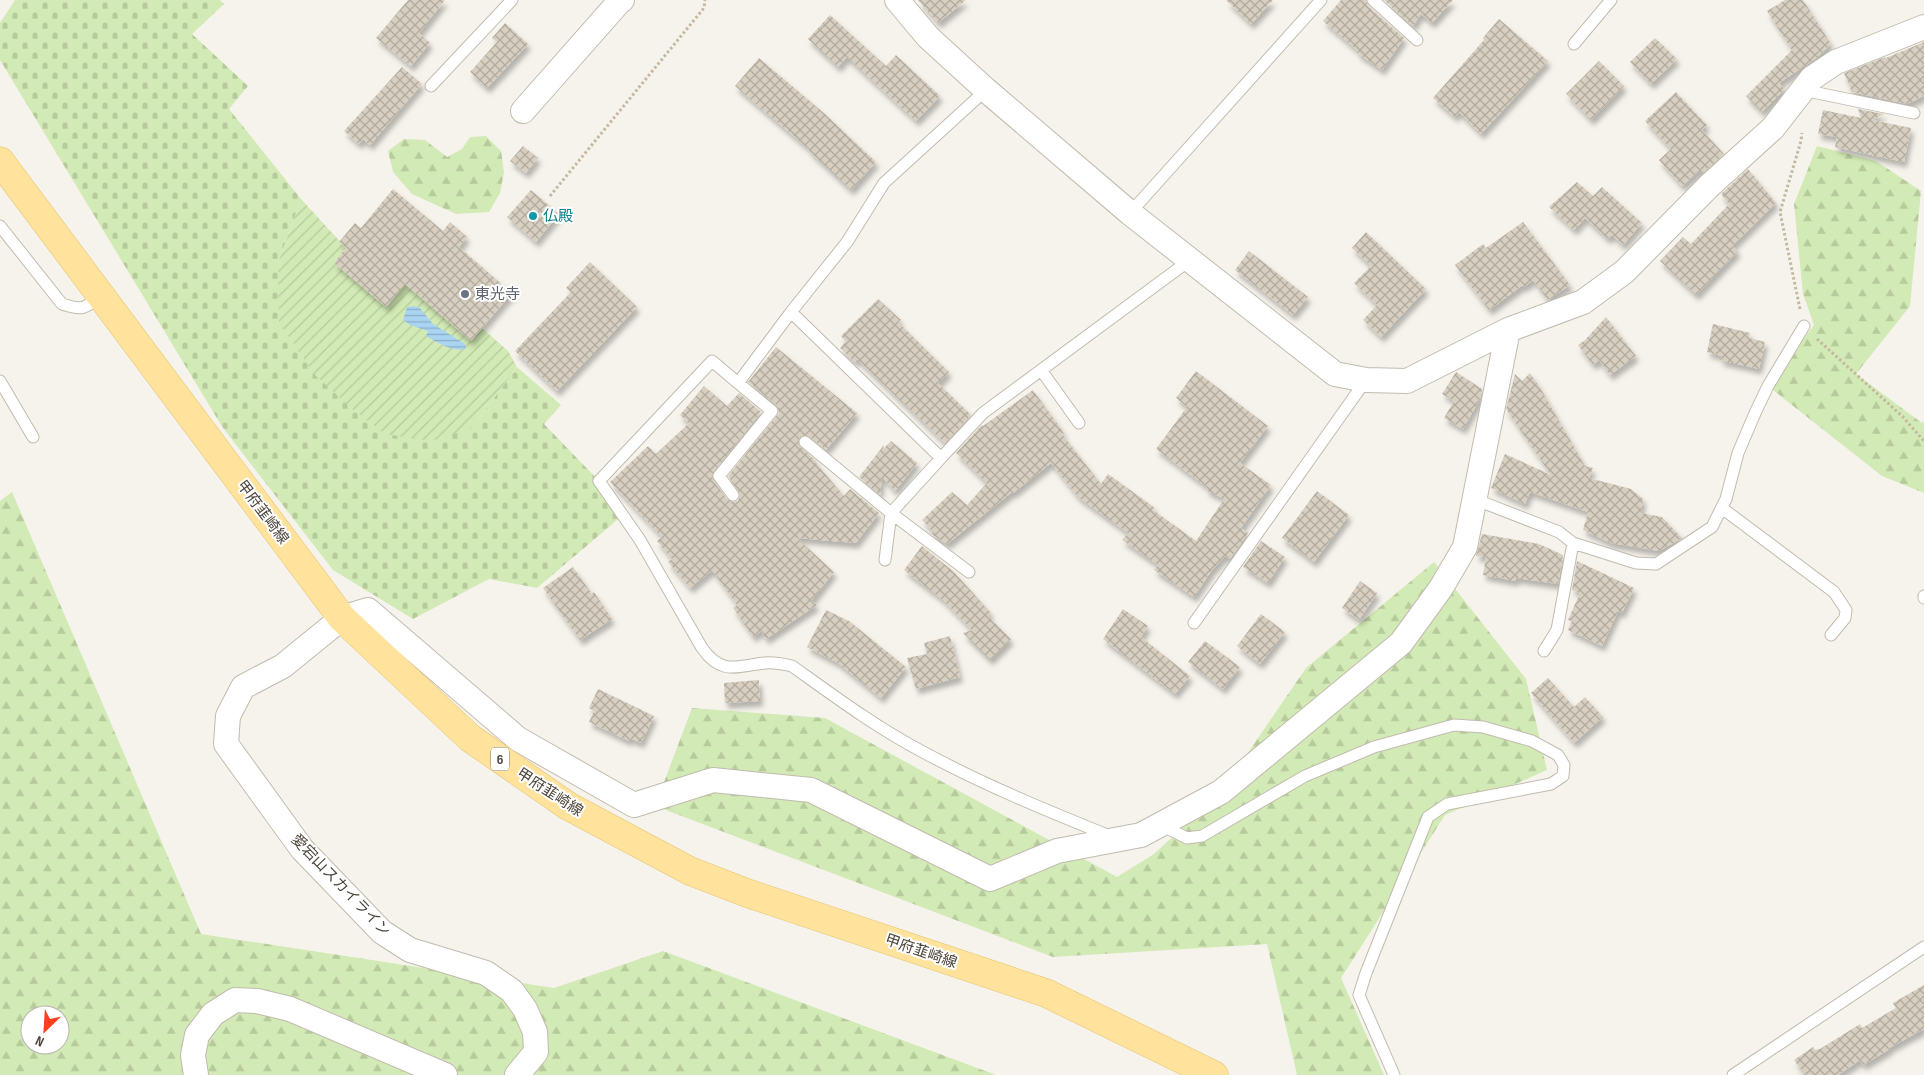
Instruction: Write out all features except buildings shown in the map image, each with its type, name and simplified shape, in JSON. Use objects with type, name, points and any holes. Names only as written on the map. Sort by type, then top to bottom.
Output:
[{"type":"main road","name":"甲府韮崎線","points":[[0,161],[342,618],[470,738],[568,806],[690,871],[747,893],[1046,993],[1214,1075]]},
{"type":"street","points":[[523,111],[622,0]]},
{"type":"street","points":[[898,0],[928,37],[986,90],[1130,213],[1335,374],[1366,380],[1407,381],[1508,330],[1583,302],[1624,272],[1710,185],[1772,128],[1812,78],[1836,62],[1924,28]]},
{"type":"street","points":[[342,618],[368,610],[518,739],[634,805],[713,780],[811,790],[990,879],[1057,851],[1141,835],[1221,792],[1401,643],[1441,588],[1465,547],[1508,330]]},
{"type":"street","name":"愛宕山スカイライン","points":[[342,618],[283,666],[243,687],[228,716],[226,744],[302,849],[382,932],[410,950],[486,973],[512,991],[525,1009],[536,1032],[536,1052],[517,1075]]},
{"type":"street","points":[[196,1075],[193,1055],[197,1034],[213,1014],[235,1000],[257,1001],[290,1009],[445,1075]]},
{"type":"lane","points":[[431,86],[512,0]]},
{"type":"lane","points":[[1130,213],[1322,0]]},
{"type":"lane","points":[[1373,0],[1417,40]]},
{"type":"lane","points":[[1574,44],[1611,0]]},
{"type":"lane","points":[[738,383],[847,242],[884,183],[986,90]]},
{"type":"lane","points":[[1803,90],[1914,113]]},
{"type":"lane","points":[[0,226],[62,304],[77,309],[85,308],[101,295]]},
{"type":"lane","points":[[885,560],[891,513],[983,413],[1190,260]]},
{"type":"lane","points":[[791,312],[941,458]]},
{"type":"lane","points":[[1474,499],[1559,532],[1573,543],[1636,563],[1656,564],[1712,527],[1726,499],[1738,453],[1756,411],[1768,386],[1804,326]]},
{"type":"lane","points":[[733,495],[718,476],[772,411],[712,361],[600,481],[640,540],[706,654],[723,666],[733,669],[766,663],[780,663],[792,666],[859,713],[922,752],[1010,795],[1118,839]]},
{"type":"lane","points":[[1041,370],[1079,423]]},
{"type":"lane","points":[[1194,623],[1366,380]]},
{"type":"lane","points":[[0,381],[34,437]]},
{"type":"lane","points":[[805,442],[891,513],[969,572]]},
{"type":"lane","points":[[1722,508],[1834,592],[1846,610],[1845,618],[1831,634]]},
{"type":"lane","points":[[1544,651],[1557,630],[1573,543]]},
{"type":"lane","points":[[1160,824],[1187,838],[1202,836],[1305,776],[1374,747],[1454,726],[1483,727],[1532,741],[1558,755],[1564,765],[1563,776],[1551,784],[1447,804],[1428,817],[1359,995],[1394,1075]]},
{"type":"lane","points":[[1733,1075],[1924,947]]},
{"type":"path","points":[[550,196],[704,8],[706,0]]},
{"type":"path","points":[[1802,132],[1780,212],[1804,326],[1902,416],[1924,441]]},
{"type":"green space","points":[[15,0],[220,0],[224,4],[192,34],[248,86],[229,109],[301,199],[278,263],[471,429],[517,367],[561,405],[544,424],[599,481],[623,515],[537,588],[489,579],[413,619],[333,570],[223,428],[0,60],[0,23]]},
{"type":"green space","points":[[486,136],[501,151],[504,172],[500,193],[489,212],[456,214],[412,194],[393,172],[388,151],[404,139],[425,140],[447,157],[462,149],[470,137]]},
{"type":"green space","points":[[1817,146],[1876,161],[1921,191],[1910,306],[1856,374],[1922,423],[1924,422],[1924,493],[1882,476],[1768,386],[1814,325],[1803,294],[1794,204]]},
{"type":"green space","points":[[301,199],[346,248],[334,263],[386,306],[432,252],[472,340],[482,328],[508,351],[517,367],[471,429],[431,441],[385,434],[351,408],[314,374],[279,322],[278,263]]},
{"type":"green space","points":[[12,492],[201,934],[554,988],[663,951],[996,1075],[0,1075],[0,501]]},
{"type":"green space","points":[[1434,562],[1526,679],[1547,770],[1445,815],[1341,978],[1384,1075],[1297,1075],[1267,944],[1053,957],[655,806],[692,708],[825,718],[1117,877],[1154,854],[1221,792],[1306,668]]},
{"type":"water","points":[[414,306],[420,308],[433,324],[465,344],[466,349],[461,350],[445,346],[426,336],[428,331],[410,325],[403,320],[407,307]]},
{"type":"place","name":"仏殿","points":[[533,216]]},
{"type":"place","name":"東光寺","points":[[465,294]]}]
